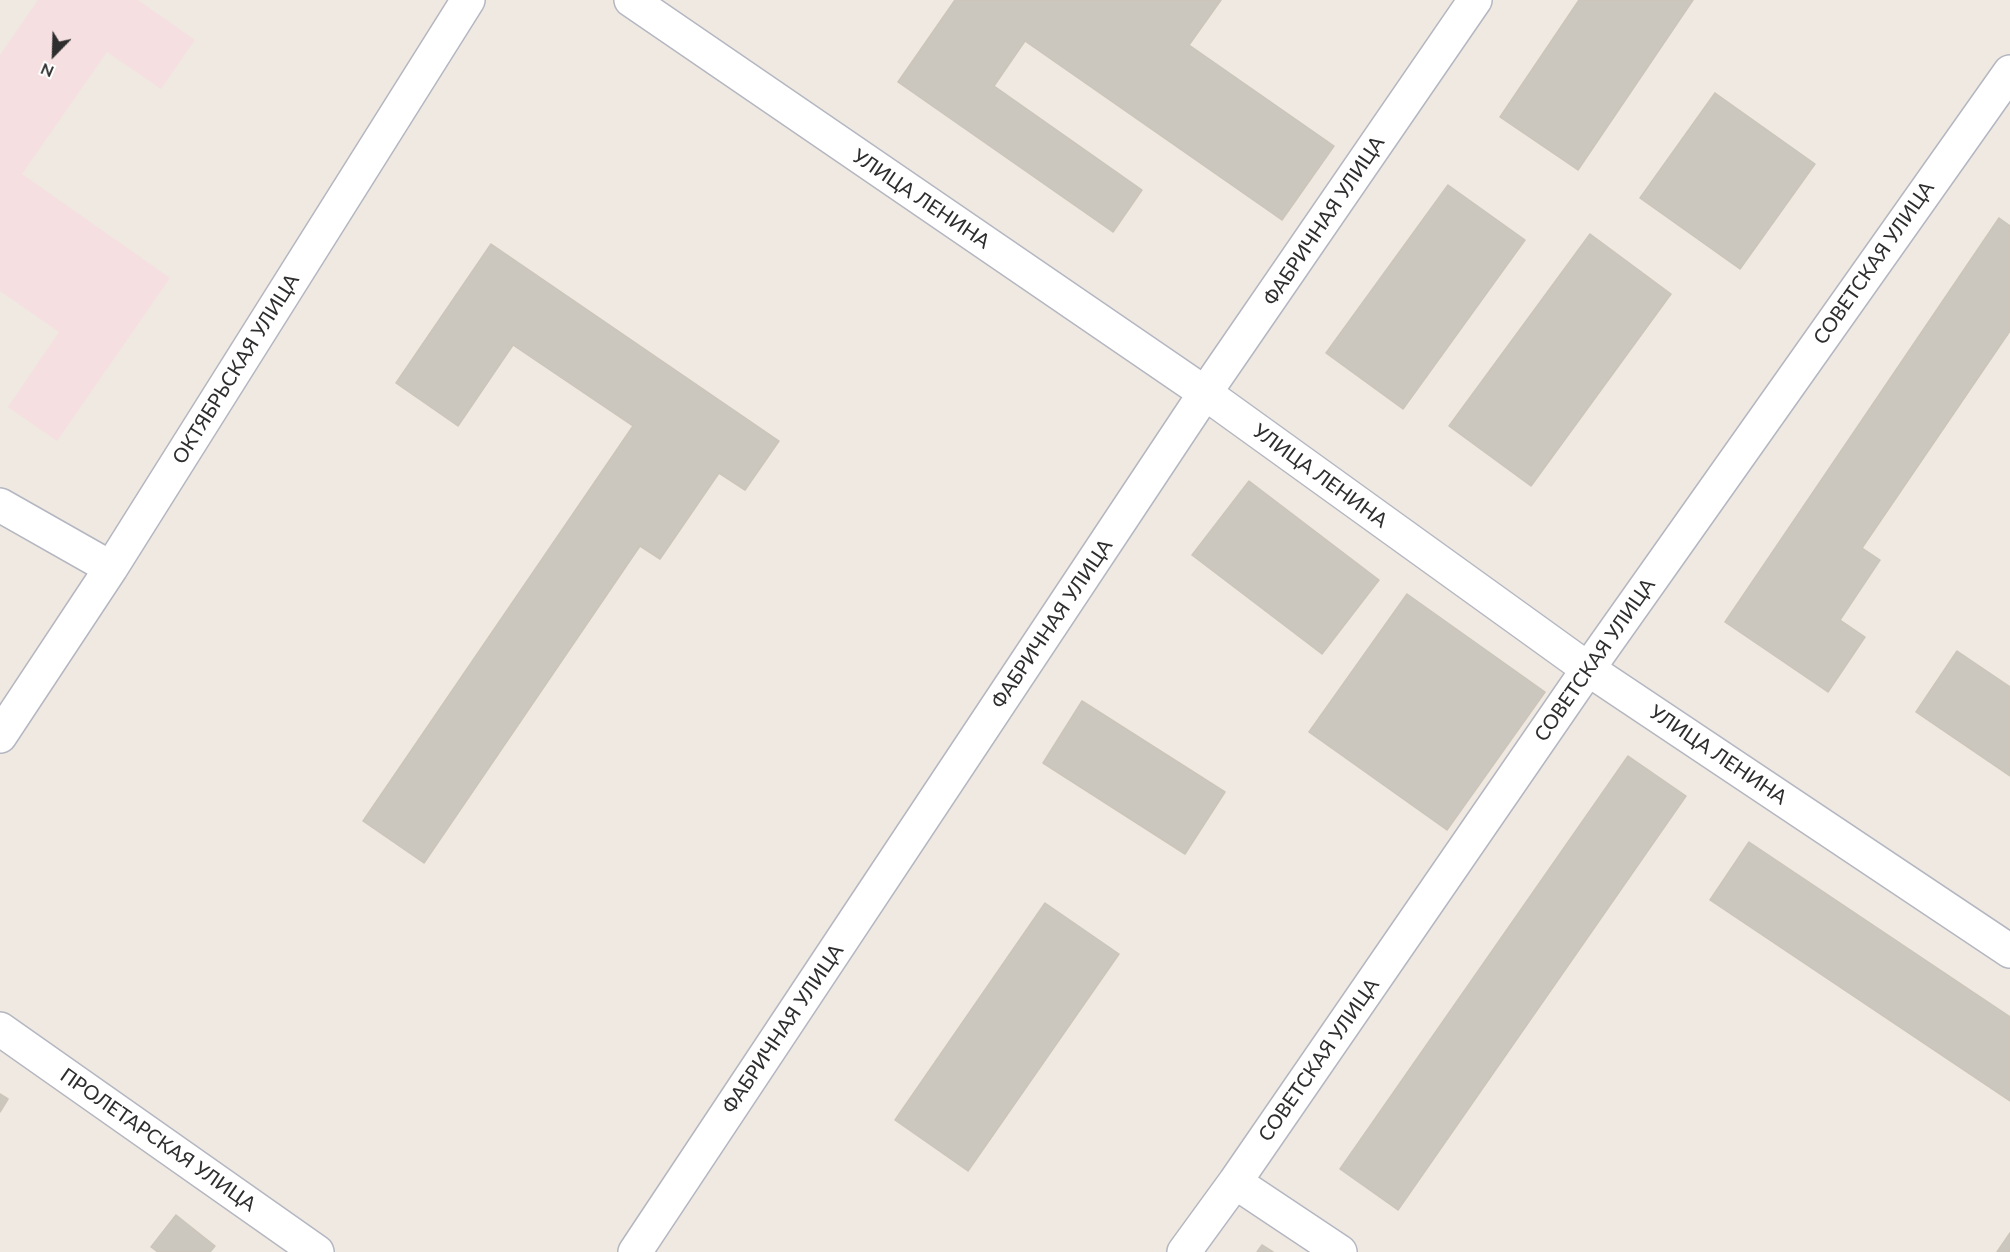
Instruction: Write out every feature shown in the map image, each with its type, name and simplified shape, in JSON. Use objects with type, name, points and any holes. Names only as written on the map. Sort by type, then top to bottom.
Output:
[{"type":"street","name":"ОКТЯБРЬСКАЯ УЛИЦА","points":[[0,736],[111,568],[468,0]]},
{"type":"street","name":"УЛИЦА ЛЕНИНА","points":[[631,0],[1206,393],[1588,669],[2010,951]]},
{"type":"street","name":"ФАБРИЧНАЯ УЛИЦА","points":[[635,1252],[1206,393],[1475,0]]},
{"type":"street","name":"СОВЕТСКАЯ УЛИЦА","points":[[1184,1252],[1588,669],[2010,72]]},
{"type":"street","points":[[0,505],[111,568]]},
{"type":"street","name":"ПРОЛЕТАРСКАЯ УЛИЦА","points":[[0,1029],[317,1252]]},
{"type":"street","points":[[1234,1182],[1340,1252]]},
{"type":"shaded area","points":[[38,0],[138,0],[195,40],[161,89],[107,52],[22,174],[170,278],[57,441],[8,407],[59,332],[0,291],[0,55]]},
{"type":"building","points":[[955,0],[1221,0],[1189,45],[1334,146],[1282,220],[1025,41],[994,86],[1142,190],[1113,232],[898,82]]},
{"type":"building","points":[[1579,0],[1693,0],[1578,170],[1500,117]]},
{"type":"building","points":[[1715,93],[1815,164],[1740,269],[1640,198]]},
{"type":"building","points":[[1448,185],[1525,240],[1403,409],[1326,353]]},
{"type":"building","points":[[1999,218],[2010,226],[2010,331],[1862,548],[1880,560],[1840,620],[1865,637],[1828,692],[1725,622]]},
{"type":"building","points":[[1590,234],[1671,294],[1531,486],[1449,426]]},
{"type":"building","points":[[491,244],[779,441],[745,490],[719,473],[660,559],[640,546],[424,863],[363,821],[633,426],[513,345],[458,426],[396,383]]},
{"type":"building","points":[[1249,481],[1379,580],[1322,654],[1192,555]]},
{"type":"building","points":[[1407,594],[1545,692],[1447,830],[1309,732]]},
{"type":"building","points":[[1957,651],[2010,687],[2010,776],[1916,712]]},
{"type":"building","points":[[1082,701],[1225,792],[1185,854],[1043,763]]},
{"type":"building","points":[[1628,756],[1686,796],[1398,1210],[1340,1169]]},
{"type":"building","points":[[1749,842],[2010,1017],[2010,1101],[1710,900]]},
{"type":"building","points":[[1045,903],[1119,954],[968,1171],[895,1120]]},
{"type":"building","points":[[0,1094],[8,1099],[0,1112]]},
{"type":"building","points":[[176,1215],[215,1246],[210,1252],[158,1252],[151,1247]]},
{"type":"building","points":[[2010,1233],[2010,1252],[1997,1252]]},
{"type":"building","points":[[1262,1245],[1273,1252],[1257,1252]]}]
